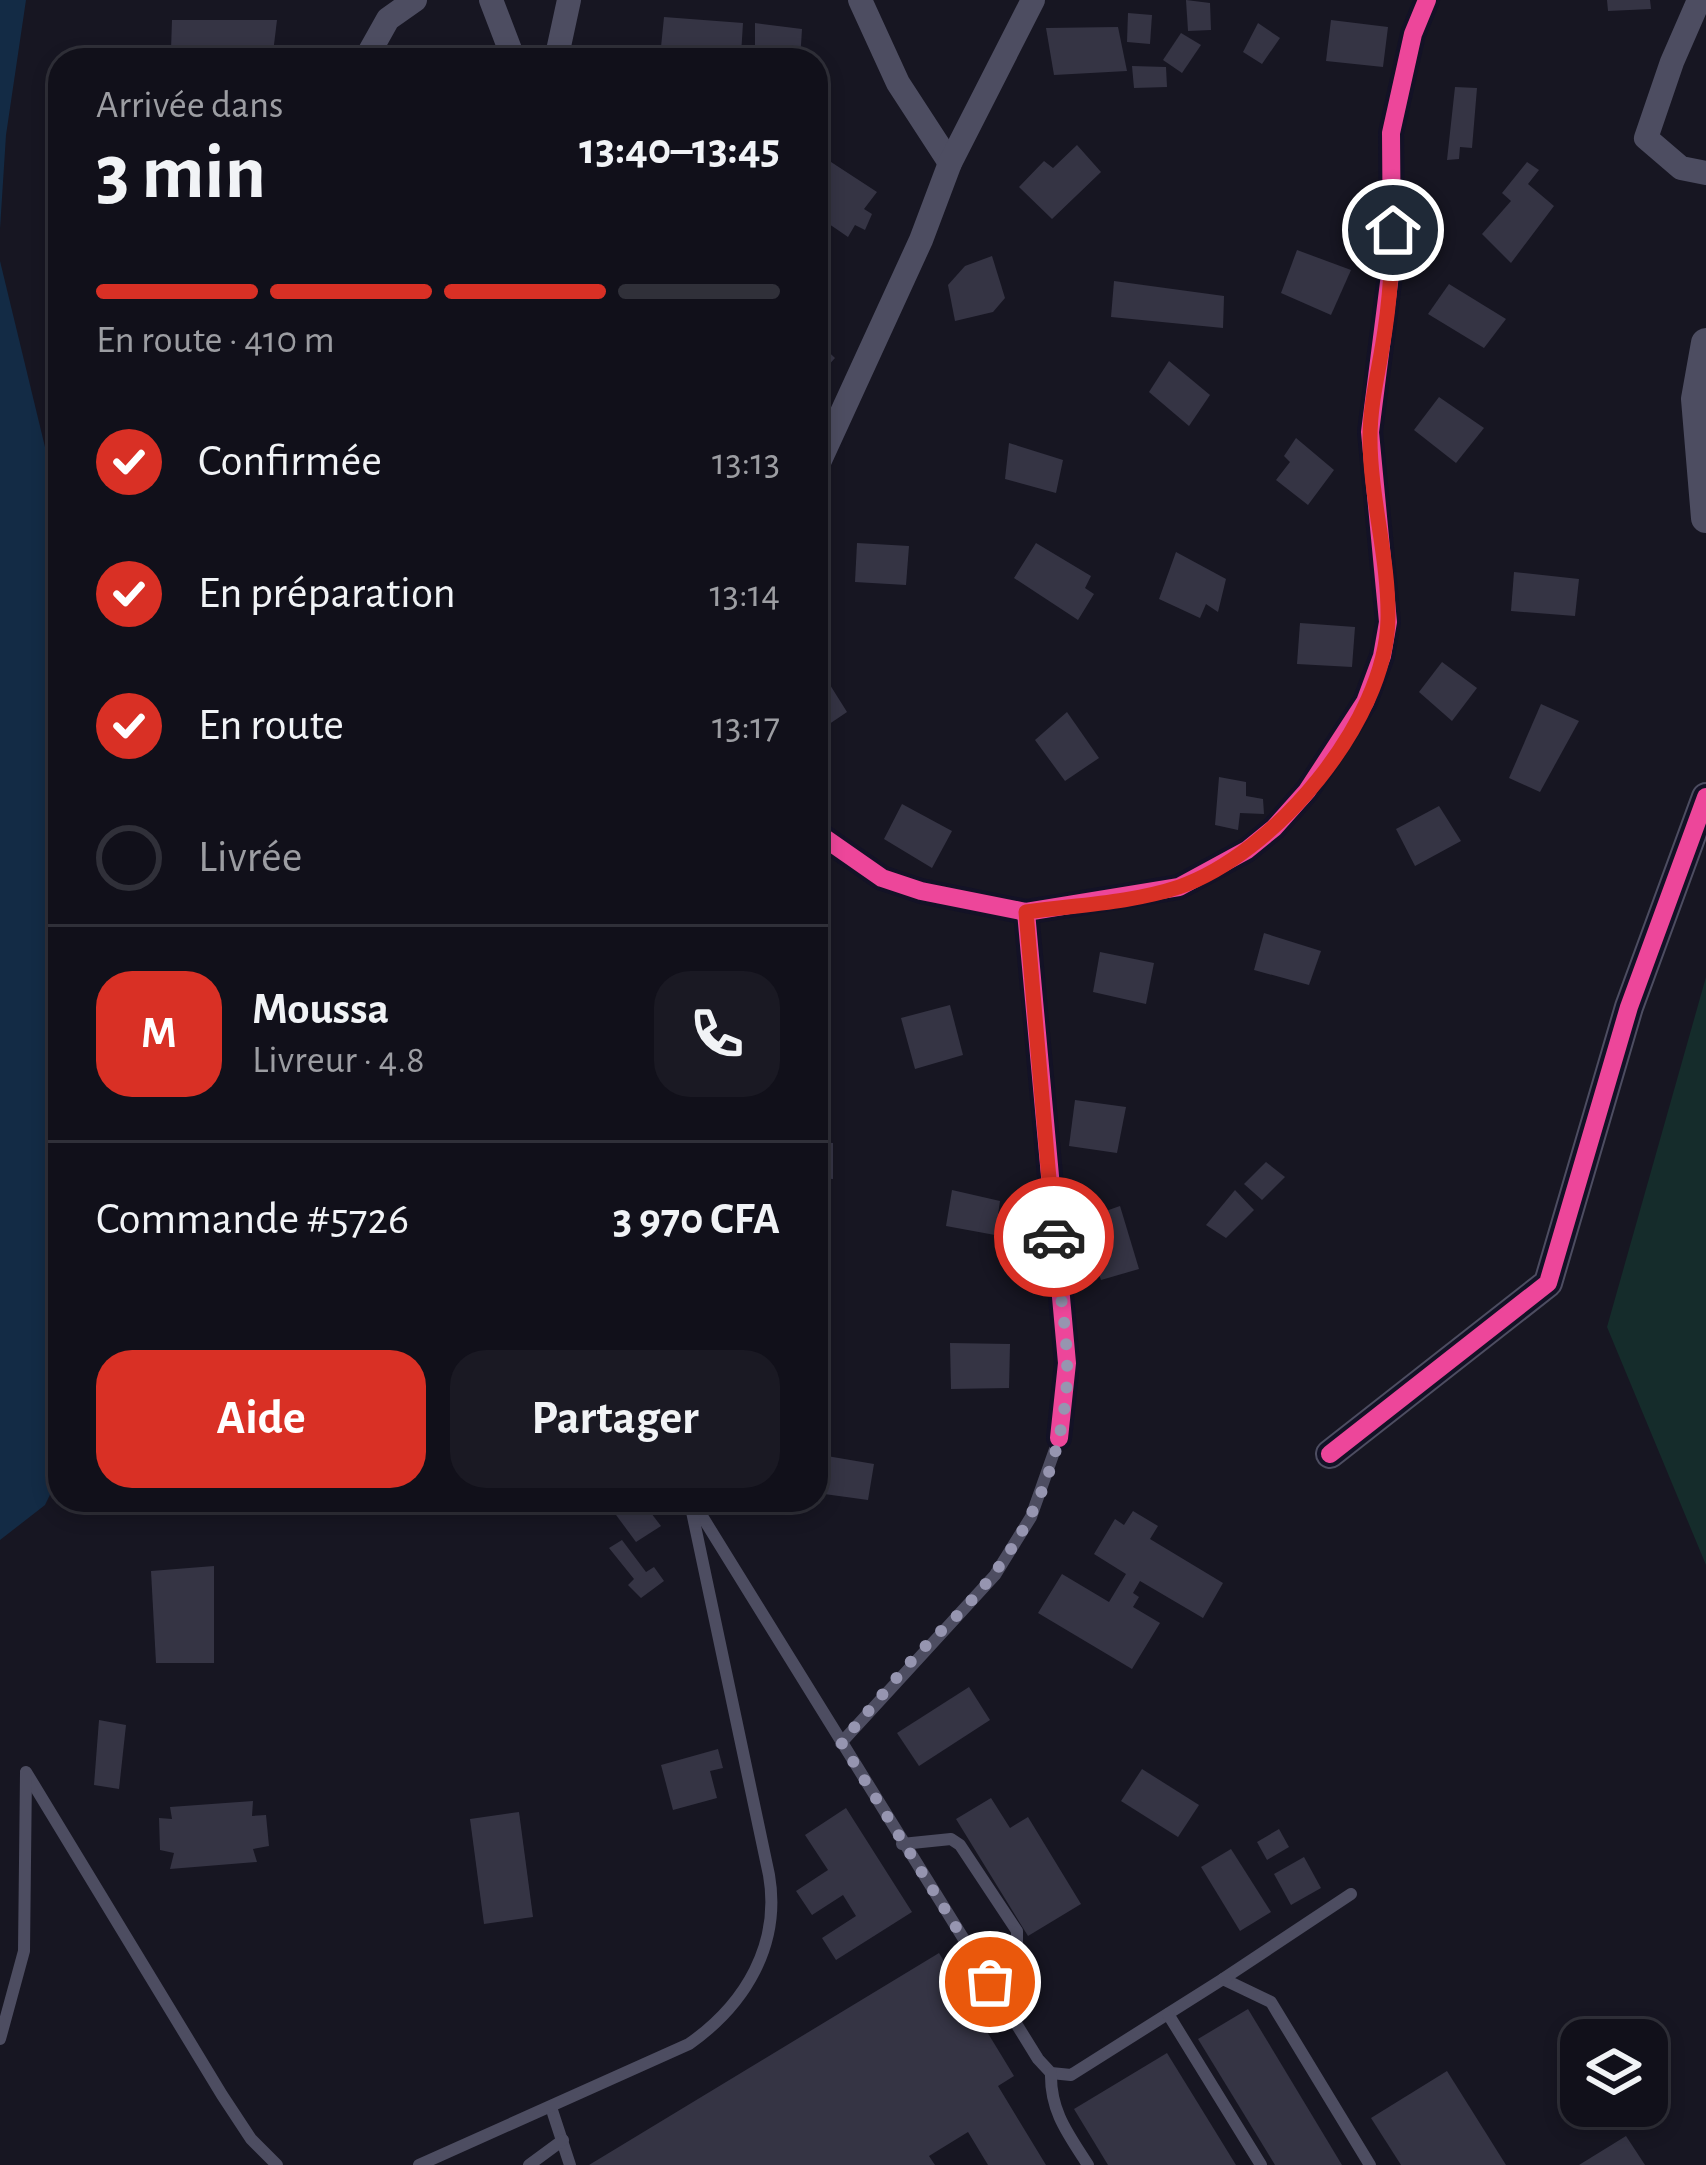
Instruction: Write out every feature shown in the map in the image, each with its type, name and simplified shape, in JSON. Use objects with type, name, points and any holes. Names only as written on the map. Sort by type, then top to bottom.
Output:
[{"type":"street","points":[[372,48],[388,19],[415,0]]},
{"type":"street","points":[[490,0],[509,48]]},
{"type":"street","points":[[559,48],[569,0]]},
{"type":"street","points":[[860,0],[898,83],[950,164]]},
{"type":"street","points":[[828,443],[921,240],[950,164],[1033,0]]},
{"type":"street","points":[[828,840],[882,878],[921,891],[1026,912],[1179,887],[1247,850],[1307,791],[1365,702],[1382,656],[1388,622],[1370,432],[1392,259],[1389,148],[1413,34],[1427,0]]},
{"type":"street","points":[[1699,0],[1646,138],[1681,168],[1706,173]]},
{"type":"street","points":[[1706,344],[1696,399],[1706,518]]},
{"type":"street","points":[[1330,1454],[1548,1283],[1629,1007],[1706,796]]},
{"type":"street","points":[[1026,912],[1066,1363],[1059,1438]]},
{"type":"lane","points":[[841,1742],[995,1575],[1031,1517],[1059,1438]]},
{"type":"lane","points":[[419,2165],[689,2044],[739,1998],[767,1945],[775,1904],[694,1512]]},
{"type":"lane","points":[[698,1512],[902,1844],[1051,2073],[1057,2116],[1088,2165]]},
{"type":"lane","points":[[0,2039],[24,1951],[26,1772],[232,2110],[251,2139],[277,2165]]},
{"type":"lane","points":[[902,1844],[951,1839],[960,1845],[1018,1931],[1017,1942],[990,1982]]},
{"type":"lane","points":[[1051,2073],[1071,2074],[1351,1894]]},
{"type":"lane","points":[[1223,1979],[1271,2002],[1370,2165]]},
{"type":"lane","points":[[1168,2014],[1261,2165]]},
{"type":"lane","points":[[551,2107],[570,2165]]},
{"type":"lane","points":[[530,2165],[563,2140]]},
{"type":"green space","points":[[1706,977],[1706,1565],[1607,1327]]},
{"type":"water","points":[[0,0],[26,0],[6,135],[0,229]]},
{"type":"water","points":[[0,261],[48,459],[48,1499],[0,1540]]},
{"type":"building","points":[[1186,0],[1210,3],[1211,30],[1188,31]]},
{"type":"building","points":[[1607,0],[1650,0],[1651,9],[1608,11]]},
{"type":"building","points":[[1128,13],[1152,15],[1150,44],[1127,42]]},
{"type":"building","points":[[664,17],[743,23],[741,48],[661,47]]},
{"type":"building","points":[[172,20],[277,20],[274,48],[171,48]]},
{"type":"building","points":[[1331,20],[1388,27],[1383,67],[1326,61]]},
{"type":"building","points":[[755,23],[802,29],[801,48],[755,48]]},
{"type":"building","points":[[1258,23],[1280,38],[1262,64],[1243,52]]},
{"type":"building","points":[[1118,27],[1127,71],[1054,75],[1046,28]]},
{"type":"building","points":[[1181,33],[1201,45],[1182,73],[1163,60]]},
{"type":"building","points":[[1132,66],[1166,67],[1167,87],[1134,88]]},
{"type":"building","points":[[1455,87],[1477,88],[1472,148],[1460,147],[1459,159],[1447,160]]},
{"type":"building","points":[[1077,145],[1101,172],[1052,219],[1019,187],[1044,161],[1053,168]]},
{"type":"building","points":[[831,162],[877,192],[864,209],[872,214],[865,230],[855,225],[848,237],[828,223]]},
{"type":"building","points":[[1527,162],[1539,170],[1528,184],[1554,206],[1511,263],[1482,234],[1511,201],[1502,193]]},
{"type":"building","points":[[1297,250],[1351,270],[1331,315],[1281,293]]},
{"type":"building","points":[[992,256],[1005,298],[993,312],[955,321],[948,285],[965,266]]},
{"type":"building","points":[[1114,281],[1224,296],[1223,328],[1111,317]]},
{"type":"building","points":[[1449,284],[1506,319],[1484,348],[1428,314]]},
{"type":"building","points":[[1169,361],[1210,395],[1189,426],[1149,392]]},
{"type":"building","points":[[1439,397],[1484,428],[1456,463],[1414,430]]},
{"type":"building","points":[[1296,438],[1334,470],[1308,505],[1276,480],[1290,462],[1284,456]]},
{"type":"building","points":[[1009,443],[1063,460],[1056,493],[1005,479]]},
{"type":"building","points":[[857,543],[909,546],[906,585],[855,582]]},
{"type":"building","points":[[1036,543],[1091,576],[1085,588],[1094,594],[1078,620],[1014,578]]},
{"type":"building","points":[[1176,552],[1226,579],[1218,612],[1206,604],[1200,618],[1159,599]]},
{"type":"building","points":[[1514,572],[1579,579],[1575,616],[1511,611]]},
{"type":"building","points":[[1300,623],[1355,627],[1352,667],[1297,664]]},
{"type":"building","points":[[1442,662],[1477,688],[1452,721],[1419,692]]},
{"type":"building","points":[[828,682],[847,712],[828,725]]},
{"type":"building","points":[[1541,704],[1579,721],[1540,792],[1509,778]]},
{"type":"building","points":[[1067,712],[1099,758],[1065,781],[1035,740]]},
{"type":"building","points":[[1219,777],[1246,782],[1246,796],[1263,799],[1264,814],[1240,813],[1238,830],[1215,825]]},
{"type":"building","points":[[902,804],[952,831],[932,868],[884,839]]},
{"type":"building","points":[[1439,806],[1461,841],[1415,866],[1396,829]]},
{"type":"building","points":[[1264,933],[1321,951],[1309,985],[1254,970]]},
{"type":"building","points":[[1100,952],[1154,963],[1146,1004],[1093,992]]},
{"type":"building","points":[[950,1005],[963,1055],[915,1069],[901,1018]]},
{"type":"building","points":[[1075,1100],[1126,1107],[1117,1153],[1069,1146]]},
{"type":"building","points":[[828,1143],[833,1143],[833,1179],[828,1179]]},
{"type":"building","points":[[1266,1162],[1285,1177],[1262,1200],[1244,1184]]},
{"type":"building","points":[[952,1190],[1000,1201],[995,1235],[946,1226]]},
{"type":"building","points":[[1235,1190],[1254,1210],[1226,1238],[1206,1225]]},
{"type":"building","points":[[1120,1206],[1139,1269],[1101,1280],[1080,1220]]},
{"type":"building","points":[[950,1343],[1010,1344],[1009,1388],[951,1389]]},
{"type":"building","points":[[828,1456],[874,1464],[868,1500],[828,1495]]},
{"type":"building","points":[[1133,1511],[1158,1526],[1150,1539],[1223,1583],[1203,1618],[1140,1581],[1133,1593],[1139,1597],[1133,1607],[1160,1623],[1132,1669],[1038,1613],[1062,1574],[1109,1602],[1126,1574],[1094,1554],[1115,1519],[1124,1525]]},
{"type":"building","points":[[614,1512],[650,1512],[661,1526],[636,1542]]},
{"type":"building","points":[[622,1540],[646,1572],[654,1567],[664,1581],[641,1598],[628,1585],[634,1579],[609,1548]]},
{"type":"building","points":[[214,1566],[214,1663],[156,1663],[151,1571]]},
{"type":"building","points":[[969,1687],[990,1720],[919,1766],[897,1733]]},
{"type":"building","points":[[99,1720],[126,1725],[119,1789],[94,1785]]},
{"type":"building","points":[[718,1749],[723,1768],[710,1771],[717,1798],[673,1810],[661,1765]]},
{"type":"building","points":[[1142,1769],[1199,1805],[1178,1837],[1121,1801]]},
{"type":"building","points":[[991,1798],[1010,1828],[1028,1817],[1081,1904],[1028,1936],[956,1819]]},
{"type":"building","points":[[253,1801],[252,1816],[266,1815],[269,1846],[253,1849],[257,1862],[170,1869],[174,1853],[160,1850],[159,1818],[172,1819],[170,1807]]},
{"type":"building","points":[[846,1808],[912,1912],[836,1960],[822,1938],[856,1916],[843,1895],[812,1915],[796,1891],[828,1870],[805,1835]]},
{"type":"building","points":[[519,1812],[533,1917],[484,1924],[470,1819]]},
{"type":"building","points":[[1279,1829],[1289,1847],[1267,1860],[1257,1842]]},
{"type":"building","points":[[1231,1849],[1271,1912],[1240,1931],[1201,1867]]},
{"type":"building","points":[[1304,1857],[1321,1888],[1291,1905],[1274,1874]]},
{"type":"building","points":[[939,1953],[1014,2076],[998,2086],[1046,2165],[988,2165],[968,2132],[929,2156],[935,2165],[589,2165]]},
{"type":"building","points":[[1248,2009],[1342,2165],[1275,2165],[1198,2039]]},
{"type":"building","points":[[1167,2053],[1236,2165],[1108,2165],[1074,2109]]},
{"type":"building","points":[[1447,2071],[1506,2165],[1401,2165],[1371,2118]]},
{"type":"building","points":[[1626,2136],[1645,2165],[1579,2165]]},
{"type":"cycle path","points":[[828,840],[882,878],[921,891],[1026,912],[1179,887],[1247,850],[1307,791],[1365,702],[1382,656],[1388,622],[1370,432],[1392,259],[1391,133],[1413,34],[1427,0]]},
{"type":"cycle path","points":[[1330,1454],[1548,1283],[1629,1007],[1706,797]]},
{"type":"cycle path","points":[[1026,912],[1067,1363],[1059,1438]]},
{"type":"way so far","points":[[990,1982],[841,1742],[995,1575],[1042,1491],[1059,1438],[1066,1392],[1054,1237]]},
{"type":"route","points":[[1054,1237],[1026,912],[1143,896],[1205,875],[1274,828],[1307,791],[1356,721],[1376,676],[1388,622],[1370,432],[1386,324],[1393,230]]}]
